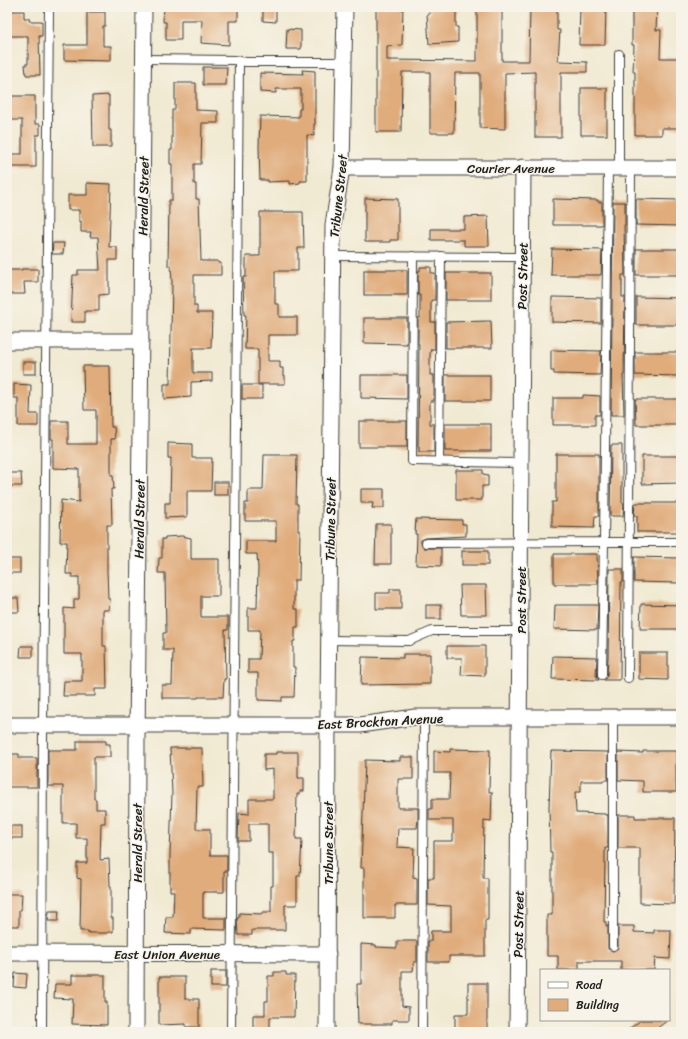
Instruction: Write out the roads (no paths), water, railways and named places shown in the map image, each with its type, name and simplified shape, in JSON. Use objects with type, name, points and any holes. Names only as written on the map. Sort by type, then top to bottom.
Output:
[{"type":"street","name":"Herald Street","points":[[136,1032],[137,725],[144,7]]},
{"type":"street","name":"Tribune Street","points":[[327,1032],[328,640],[333,225],[342,168],[345,7]]},
{"type":"street","name":"Post Street","points":[[517,1032],[523,167]]},
{"type":"street","name":"Courier Avenue","points":[[342,168],[681,168]]},
{"type":"street","points":[[7,341],[141,341]]},
{"type":"street","name":"East Brockton Avenue","points":[[7,725],[360,725],[403,718],[424,717],[681,717]]},
{"type":"street","name":"East Union Avenue","points":[[7,953],[328,954]]},
{"type":"lane","points":[[42,1032],[49,7]]},
{"type":"lane","points":[[619,54],[620,168],[629,541],[628,678]]},
{"type":"lane","points":[[144,59],[234,60],[246,62],[344,62]]},
{"type":"lane","points":[[232,1032],[239,61]]},
{"type":"lane","points":[[602,675],[604,542],[620,168]]},
{"type":"lane","points":[[333,256],[522,257]]},
{"type":"lane","points":[[414,256],[412,461],[520,463]]},
{"type":"lane","points":[[439,462],[442,256]]},
{"type":"lane","points":[[426,543],[629,541],[681,542]]},
{"type":"lane","points":[[328,640],[409,641],[432,631],[520,631]]},
{"type":"lane","points":[[422,1032],[424,717]]},
{"type":"lane","points":[[613,717],[613,946]]},
{"type":"lane","points":[[7,1031],[34,1032]]}]
